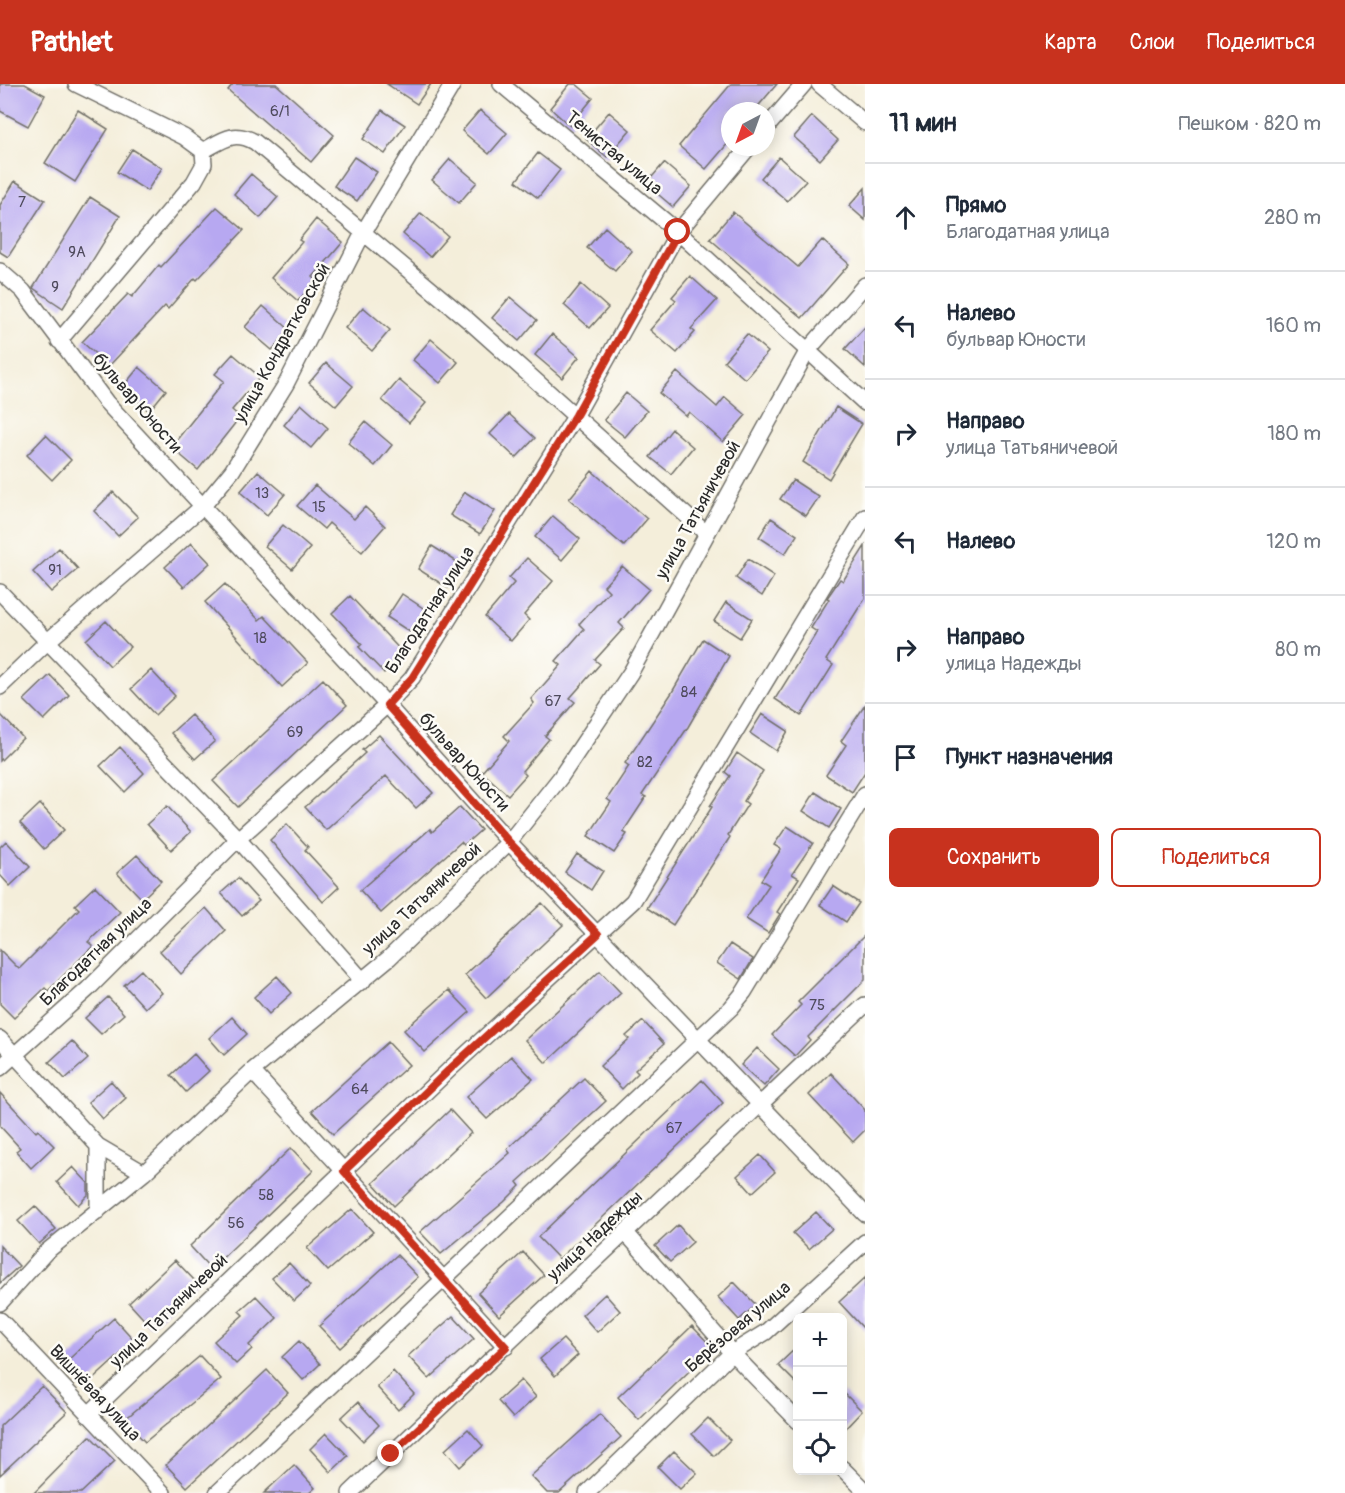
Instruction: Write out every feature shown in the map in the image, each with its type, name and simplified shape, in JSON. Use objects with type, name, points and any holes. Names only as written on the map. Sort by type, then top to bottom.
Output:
[{"type":"street","points":[[59,341],[194,182],[204,164],[203,151],[184,137],[76,84]]},
{"type":"street","name":"улица Кондратковской","points":[[0,687],[48,641],[203,506],[232,471],[286,384],[363,233],[453,84]]},
{"type":"street","name":"Тенистая улица","points":[[501,84],[678,232],[865,403]]},
{"type":"street","points":[[775,118],[804,84]]},
{"type":"street","points":[[819,84],[865,123]]},
{"type":"street","points":[[203,151],[230,137],[243,136],[255,142],[576,415],[707,534]]},
{"type":"street","name":"Благодатная улица","points":[[0,1068],[88,989],[238,839],[387,705],[412,678],[576,415],[678,232],[741,156]]},
{"type":"street","name":"бульвар Юности","points":[[0,271],[23,291],[106,402],[387,705],[509,842],[865,1214]]},
{"type":"street","name":"улица Татьяничевой","points":[[0,1303],[46,1252],[144,1173],[252,1071],[363,981],[509,842],[561,778],[631,672],[808,350],[865,285]]},
{"type":"street","name":"улица Татьяничевой","points":[[88,1415],[450,1069],[633,900],[865,518]]},
{"type":"street","points":[[0,592],[238,839],[363,981]]},
{"type":"street","points":[[217,1493],[744,992],[865,794]]},
{"type":"street","name":"улица Надежды","points":[[350,1493],[865,1005]]},
{"type":"street","points":[[0,1039],[98,1146],[144,1173]]},
{"type":"street","points":[[252,1071],[506,1347]]},
{"type":"street","points":[[98,1146],[98,1211]]},
{"type":"street","points":[[626,1233],[732,1353],[793,1416]]},
{"type":"street","name":"Берёзовая улица","points":[[587,1493],[732,1353],[766,1332],[865,1242]]},
{"type":"street","name":"Вишнёвая улица","points":[[2,1325],[163,1493]]},
{"type":"street","points":[[847,1472],[865,1491]]},
{"type":"building","points":[[0,84],[25,84],[45,95],[28,126],[0,111]]},
{"type":"building","points":[[233,84],[276,84],[334,135],[311,162],[228,90]]},
{"type":"building","points":[[387,84],[431,84],[417,104]]},
{"type":"building","points":[[570,84],[576,84],[593,98],[570,126],[550,108]]},
{"type":"building","points":[[731,84],[777,84],[762,102],[721,102],[721,152],[706,169],[679,146]]},
{"type":"building","points":[[78,110],[108,129],[75,182],[45,163]]},
{"type":"building","points":[[382,110],[405,125],[385,154],[363,139]]},
{"type":"building","points":[[480,110],[507,133],[489,154],[462,131]]},
{"type":"building","points":[[609,112],[630,130],[607,157],[586,139]]},
{"type":"building","points":[[812,116],[838,140],[820,160],[794,137]]},
{"type":"building","points":[[132,149],[162,168],[147,191],[117,172]]},
{"type":"building","points":[[538,153],[560,170],[538,198],[516,181]]},
{"type":"building","points":[[354,157],[377,172],[357,201],[334,186]]},
{"type":"building","points":[[779,157],[806,181],[787,201],[761,178]]},
{"type":"building","points":[[450,159],[477,182],[459,203],[432,180]]},
{"type":"building","points":[[664,163],[691,186],[673,207],[646,184]]},
{"type":"building","points":[[251,174],[278,197],[260,218],[234,194]]},
{"type":"building","points":[[15,181],[45,200],[8,257],[0,252],[0,205]]},
{"type":"building","points":[[865,188],[865,220],[849,206]]},
{"type":"building","points":[[90,197],[120,216],[63,308],[33,288]]},
{"type":"building","points":[[217,207],[244,230],[197,280],[195,278],[168,309],[165,306],[109,366],[82,342],[128,294],[132,297],[159,265],[161,267]]},
{"type":"building","points":[[733,212],[798,267],[822,240],[849,264],[802,318],[710,239]]},
{"type":"building","points":[[421,213],[448,236],[430,257],[403,234]]},
{"type":"building","points":[[316,219],[343,242],[313,277],[316,280],[298,301],[271,278],[302,242],[299,240]]},
{"type":"building","points":[[605,227],[632,251],[615,271],[587,248]]},
{"type":"building","points":[[690,276],[717,300],[691,329],[695,332],[677,353],[650,330],[676,300],[672,297]]},
{"type":"building","points":[[581,284],[608,308],[590,328],[564,305]]},
{"type":"building","points":[[510,297],[537,320],[519,341],[492,318]]},
{"type":"building","points":[[263,306],[290,330],[272,350],[245,327]]},
{"type":"building","points":[[363,307],[390,330],[372,351],[345,328]]},
{"type":"building","points":[[865,327],[865,367],[845,349]]},
{"type":"building","points":[[552,334],[579,357],[562,378],[535,355]]},
{"type":"building","points":[[747,334],[768,352],[745,379],[724,361]]},
{"type":"building","points":[[431,339],[458,362],[440,383],[413,360]]},
{"type":"building","points":[[233,354],[260,377],[232,410],[240,417],[198,470],[171,447],[224,381],[215,374]]},
{"type":"building","points":[[326,363],[353,386],[336,406],[309,383]]},
{"type":"building","points":[[139,367],[166,390],[149,411],[122,388]]},
{"type":"building","points":[[677,372],[717,407],[725,397],[746,415],[723,442],[689,412],[686,416],[659,393]]},
{"type":"building","points":[[399,380],[426,403],[409,423],[382,400]]},
{"type":"building","points":[[626,393],[647,411],[625,437],[604,420]]},
{"type":"building","points":[[301,404],[328,428],[311,448],[284,425]]},
{"type":"building","points":[[836,407],[862,424],[829,479],[803,462]]},
{"type":"building","points":[[509,414],[535,438],[516,458],[490,434]]},
{"type":"building","points":[[365,422],[392,445],[375,466],[348,443]]},
{"type":"building","points":[[672,429],[693,447],[671,474],[650,457]]},
{"type":"building","points":[[46,435],[71,460],[52,480],[27,455]]},
{"type":"building","points":[[258,471],[285,494],[267,515],[240,492]]},
{"type":"building","points":[[592,471],[647,519],[624,546],[569,499]]},
{"type":"building","points":[[793,480],[819,497],[806,516],[780,499]]},
{"type":"building","points":[[315,485],[354,519],[365,507],[385,526],[362,552],[329,523],[324,529],[297,506]]},
{"type":"building","points":[[113,492],[138,517],[118,536],[94,511]]},
{"type":"building","points":[[465,492],[495,511],[480,534],[450,515]]},
{"type":"building","points":[[553,516],[580,539],[562,560],[535,537]]},
{"type":"building","points":[[771,518],[797,535],[785,554],[759,537]]},
{"type":"building","points":[[283,525],[310,548],[292,569],[265,546]]},
{"type":"building","points":[[191,543],[210,563],[184,587],[165,567]]},
{"type":"building","points":[[432,546],[462,565],[448,588],[418,569]]},
{"type":"building","points":[[865,546],[865,598],[826,660],[833,665],[801,716],[775,699],[817,632],[811,628],[829,599],[827,598],[840,579],[843,581]]},
{"type":"building","points":[[59,548],[78,569],[51,592],[33,572]]},
{"type":"building","points":[[527,558],[553,581],[524,615],[529,620],[511,641],[485,617],[514,583],[509,578]]},
{"type":"building","points":[[748,559],[774,576],[762,596],[736,578]]},
{"type":"building","points":[[622,566],[649,589],[619,623],[624,628],[595,660],[600,664],[570,698],[575,702],[545,736],[549,739],[522,771],[526,775],[508,795],[482,772],[509,741],[504,736],[534,703],[531,699],[561,665],[556,661],[584,629],[579,624],[609,591],[604,586]]},
{"type":"building","points":[[225,584],[259,620],[264,616],[308,663],[282,687],[205,602]]},
{"type":"building","points":[[402,594],[432,614],[416,636],[387,617]]},
{"type":"building","points":[[350,596],[404,654],[384,673],[359,647],[362,644],[332,613]]},
{"type":"building","points":[[726,602],[752,619],[740,638],[714,621]]},
{"type":"building","points":[[106,621],[130,647],[110,666],[86,640]]},
{"type":"building","points":[[703,639],[729,656],[688,727],[642,795],[646,797],[623,832],[627,834],[614,853],[588,836],[611,802],[607,799],[629,766],[625,763],[671,694]]},
{"type":"building","points":[[151,670],[175,696],[155,715],[131,689]]},
{"type":"building","points":[[50,675],[69,695],[44,720],[24,700]]},
{"type":"building","points":[[323,679],[347,705],[238,807],[213,781]]},
{"type":"building","points":[[865,705],[865,772],[852,792],[826,775],[846,745],[841,741]]},
{"type":"building","points":[[0,714],[23,738],[0,761]]},
{"type":"building","points":[[762,714],[788,731],[776,751],[750,733]]},
{"type":"building","points":[[191,715],[215,741],[195,759],[171,733]]},
{"type":"building","points":[[379,735],[433,793],[416,808],[386,776],[326,830],[305,807],[365,753],[362,750]]},
{"type":"building","points":[[120,747],[144,773],[125,792],[100,766]]},
{"type":"building","points":[[737,753],[763,771],[744,801],[748,804],[728,835],[730,837],[673,925],[647,908],[730,776],[725,772]]},
{"type":"building","points":[[815,792],[841,809],[829,828],[803,811]]},
{"type":"building","points":[[40,804],[64,830],[44,849],[20,823]]},
{"type":"building","points":[[167,806],[191,832],[171,850],[147,824]]},
{"type":"building","points":[[460,807],[481,830],[464,845],[461,842],[381,913],[360,890],[430,829],[432,832]]},
{"type":"building","points":[[287,824],[308,847],[305,850],[339,887],[323,902],[270,840]]},
{"type":"building","points":[[787,826],[813,843],[792,874],[799,878],[777,912],[780,914],[768,933],[746,919],[769,885],[761,880],[781,849],[774,845]]},
{"type":"building","points":[[6,841],[30,867],[10,886],[0,875],[0,847]]},
{"type":"building","points":[[577,854],[603,871],[591,890],[565,872]]},
{"type":"building","points":[[137,855],[161,881],[142,899],[117,873]]},
{"type":"building","points":[[238,878],[259,901],[242,916],[221,893]]},
{"type":"building","points":[[95,886],[120,912],[88,942],[93,946],[48,991],[45,988],[14,1018],[0,1004],[0,950],[19,969],[79,909],[75,905]]},
{"type":"building","points":[[833,886],[859,903],[846,922],[820,905]]},
{"type":"building","points":[[542,903],[563,925],[486,998],[465,975]]},
{"type":"building","points":[[206,908],[226,931],[181,974],[160,951]]},
{"type":"building","points":[[865,935],[865,980],[808,1037],[810,1040],[795,1056],[772,1035],[801,1005],[798,1002]]},
{"type":"building","points":[[730,944],[753,959],[741,979],[717,963]]},
{"type":"building","points":[[141,970],[162,993],[145,1008],[124,985]]},
{"type":"building","points":[[600,971],[621,993],[546,1063],[525,1040]]},
{"type":"building","points":[[277,976],[292,993],[269,1014],[254,997]]},
{"type":"building","points":[[449,990],[470,1012],[425,1052],[404,1030]]},
{"type":"building","points":[[108,997],[124,1014],[101,1034],[85,1018]]},
{"type":"building","points":[[232,1017],[247,1034],[224,1055],[209,1038]]},
{"type":"building","points":[[643,1021],[664,1044],[635,1070],[638,1073],[622,1089],[600,1066],[629,1039],[626,1036]]},
{"type":"building","points":[[72,1041],[88,1059],[65,1079],[49,1062]]},
{"type":"building","points":[[388,1042],[409,1065],[333,1134],[312,1111]]},
{"type":"building","points":[[757,1048],[779,1069],[764,1086],[741,1065]]},
{"type":"building","points":[[194,1054],[209,1071],[186,1092],[171,1075]]},
{"type":"building","points":[[511,1056],[533,1079],[487,1119],[466,1097]]},
{"type":"building","points":[[831,1073],[865,1110],[865,1130],[853,1142],[809,1095]]},
{"type":"building","points":[[584,1078],[606,1101],[517,1182],[520,1186],[504,1202],[441,1254],[420,1232],[510,1153],[507,1149]]},
{"type":"building","points":[[702,1080],[723,1103],[559,1259],[538,1237]]},
{"type":"building","points":[[111,1081],[126,1098],[103,1119],[88,1102]]},
{"type":"building","points":[[0,1093],[36,1132],[38,1130],[54,1146],[31,1168],[16,1151],[20,1148],[0,1126]]},
{"type":"building","points":[[450,1110],[471,1133],[394,1206],[373,1183]]},
{"type":"building","points":[[291,1148],[313,1171],[211,1269],[190,1246]]},
{"type":"building","points":[[760,1155],[775,1172],[752,1193],[737,1176]]},
{"type":"building","points":[[73,1167],[88,1183],[88,1195],[78,1205],[57,1182]]},
{"type":"building","points":[[35,1206],[56,1229],[39,1244],[18,1221]]},
{"type":"building","points":[[352,1209],[373,1232],[328,1271],[307,1248]]},
{"type":"building","points":[[816,1212],[832,1229],[809,1249],[793,1233]]},
{"type":"building","points":[[678,1225],[693,1242],[670,1262],[655,1246]]},
{"type":"building","points":[[0,1246],[19,1266],[0,1283]]},
{"type":"building","points":[[523,1252],[544,1275],[499,1316],[478,1293]]},
{"type":"building","points":[[397,1255],[418,1277],[340,1348],[319,1326]]},
{"type":"building","points":[[175,1260],[196,1282],[150,1326],[129,1303]]},
{"type":"building","points":[[289,1263],[310,1286],[294,1301],[272,1278]]},
{"type":"building","points":[[865,1278],[865,1330],[839,1302]]},
{"type":"building","points":[[734,1282],[756,1305],[739,1320],[718,1297]]},
{"type":"building","points":[[605,1294],[620,1311],[597,1332],[582,1315]]},
{"type":"building","points":[[256,1296],[277,1318],[249,1345],[252,1349],[236,1364],[214,1341],[243,1315],[239,1311]]},
{"type":"building","points":[[453,1316],[474,1339],[429,1379],[408,1356]]},
{"type":"building","points":[[114,1318],[135,1341],[89,1383],[68,1360]]},
{"type":"building","points":[[692,1326],[713,1348],[639,1420],[618,1397]]},
{"type":"building","points":[[563,1339],[578,1355],[555,1376],[540,1359]]},
{"type":"building","points":[[299,1341],[320,1364],[303,1380],[282,1357]]},
{"type":"building","points":[[793,1351],[793,1380],[778,1365]]},
{"type":"building","points":[[200,1356],[221,1379],[145,1442],[124,1420]]},
{"type":"building","points":[[267,1370],[288,1393],[187,1487],[166,1465]]},
{"type":"building","points":[[393,1371],[414,1394],[398,1410],[377,1387]]},
{"type":"building","points":[[521,1380],[536,1397],[513,1418],[498,1401]]},
{"type":"building","points":[[42,1386],[67,1412],[0,1475],[0,1426]]},
{"type":"building","points":[[847,1396],[862,1411],[847,1427]]},
{"type":"building","points":[[358,1402],[379,1425],[363,1441],[341,1418]]},
{"type":"building","points":[[600,1414],[621,1437],[559,1493],[547,1493],[531,1476]]},
{"type":"building","points":[[708,1418],[730,1440],[714,1456],[692,1434]]},
{"type":"building","points":[[468,1429],[483,1446],[460,1467],[445,1450]]},
{"type":"building","points":[[326,1433],[348,1456],[331,1472],[310,1449]]},
{"type":"building","points":[[90,1436],[115,1461],[81,1493],[34,1493]]},
{"type":"building","points":[[674,1451],[697,1473],[680,1489],[658,1467]]},
{"type":"building","points":[[294,1465],[315,1488],[309,1493],[264,1493]]},
{"type":"route","points":[[391,1454],[506,1347],[344,1171],[450,1069],[598,934],[509,842],[387,705],[412,678],[576,415],[678,232]]}]
